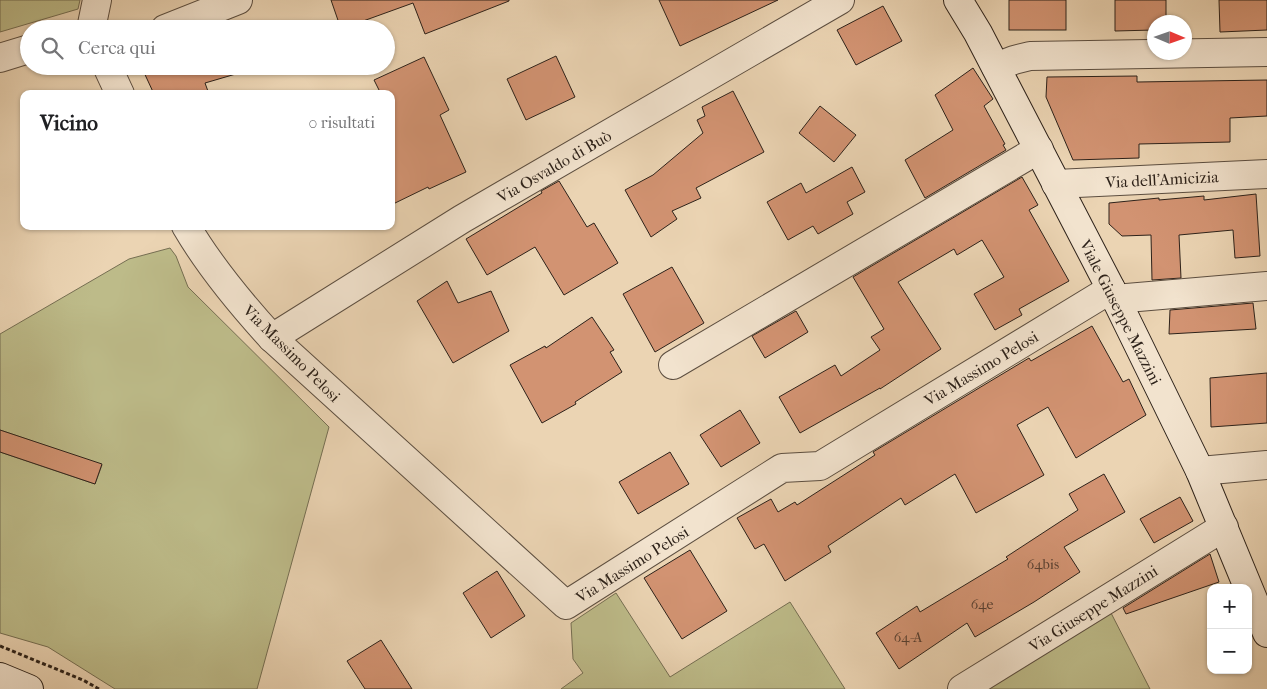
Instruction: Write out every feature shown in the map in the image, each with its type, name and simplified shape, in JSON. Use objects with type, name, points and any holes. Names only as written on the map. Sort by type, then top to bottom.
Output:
[{"type":"street","points":[[93,20],[97,0]]},
{"type":"street","points":[[188,20],[238,0]]},
{"type":"street","name":"Via Osvaldo di Buò","points":[[272,338],[462,219],[840,0]]},
{"type":"street","name":"Viale Giuseppe Mazzini","points":[[958,0],[996,67],[1113,294],[1200,471],[1267,633]]},
{"type":"street","points":[[0,58],[20,52]]},
{"type":"street","points":[[996,67],[1030,56],[1267,52]]},
{"type":"street","points":[[111,75],[118,90]]},
{"type":"street","points":[[673,365],[1039,150]]},
{"type":"street","name":"Via dell'Amicizia","points":[[1056,184],[1267,174]]},
{"type":"street","name":"Via Massimo Pelosi","points":[[188,230],[225,283],[272,338],[566,605],[782,468],[820,466],[1113,294]]},
{"type":"street","points":[[1113,294],[1267,286]]},
{"type":"street","points":[[1200,471],[1267,465]]},
{"type":"street","name":"Via Giuseppe Mazzini","points":[[962,689],[1224,527]]},
{"type":"street","points":[[0,677],[29,689]]},
{"type":"path","points":[[0,646],[83,680],[100,689]]},
{"type":"shaded area","points":[[0,0],[80,0],[78,9],[41,20],[20,20],[20,26],[0,32]]},
{"type":"shaded area","points":[[170,248],[176,256],[188,287],[329,427],[257,689],[115,689],[48,647],[0,633],[0,452],[95,484],[102,465],[0,430],[0,334],[129,259]]},
{"type":"shaded area","points":[[616,593],[670,677],[790,602],[845,689],[561,689],[583,673],[573,659],[571,623]]},
{"type":"shaded area","points":[[1110,611],[1150,689],[981,689]]},
{"type":"building","points":[[331,0],[509,0],[425,34],[413,3],[366,20],[338,20]]},
{"type":"building","points":[[659,0],[778,0],[680,46]]},
{"type":"building","points":[[1009,0],[1066,0],[1066,30],[1009,30]]},
{"type":"building","points":[[1115,0],[1166,0],[1166,15],[1147,15],[1147,30],[1115,31]]},
{"type":"building","points":[[1219,0],[1267,0],[1267,30],[1220,32]]},
{"type":"building","points":[[883,6],[902,41],[856,65],[837,30]]},
{"type":"building","points":[[556,56],[575,97],[526,120],[507,79]]},
{"type":"building","points":[[424,57],[449,110],[440,115],[466,172],[395,203],[395,90],[379,90],[374,80],[385,75],[395,75],[395,70]]},
{"type":"building","points":[[973,68],[993,99],[984,106],[1005,144],[1003,145],[1006,150],[925,198],[905,160],[953,130],[935,95]]},
{"type":"building","points":[[145,75],[232,75],[205,83],[208,90],[152,90]]},
{"type":"building","points":[[1137,76],[1137,82],[1267,80],[1267,116],[1230,118],[1230,142],[1139,144],[1139,158],[1073,160],[1046,97],[1047,77]]},
{"type":"building","points":[[733,91],[764,152],[696,188],[701,198],[672,211],[677,219],[651,237],[625,190],[653,175],[703,133],[697,120],[705,116],[702,107]]},
{"type":"building","points":[[820,106],[856,135],[834,162],[799,133]]},
{"type":"building","points":[[852,167],[865,192],[847,202],[853,214],[818,234],[813,226],[788,240],[767,202],[801,183],[806,193]]},
{"type":"building","points":[[1022,177],[1038,205],[1029,210],[1069,281],[1019,309],[1022,315],[995,330],[974,294],[1004,277],[982,240],[957,255],[954,249],[898,282],[941,349],[880,389],[800,433],[779,397],[835,365],[841,376],[880,350],[871,337],[884,329],[853,277]]},
{"type":"building","points":[[559,181],[587,227],[594,223],[618,263],[564,295],[535,247],[487,275],[466,239]]},
{"type":"building","points":[[1256,194],[1260,256],[1235,258],[1233,230],[1179,235],[1181,278],[1152,280],[1151,235],[1122,236],[1109,224],[1109,203],[1204,196],[1204,200]]},
{"type":"building","points":[[672,267],[704,323],[655,352],[623,294]]},
{"type":"building","points":[[447,281],[458,303],[491,291],[509,331],[453,363],[417,301]]},
{"type":"building","points":[[1253,303],[1256,329],[1169,334],[1170,310]]},
{"type":"building","points":[[796,311],[808,332],[765,358],[752,336]]},
{"type":"building","points":[[592,317],[614,350],[610,352],[622,372],[575,402],[576,404],[542,423],[510,365],[545,346],[546,348]]},
{"type":"building","points":[[1092,326],[1123,382],[1129,379],[1146,415],[1076,458],[1048,407],[1017,425],[1044,475],[976,513],[955,474],[905,505],[901,498],[828,546],[831,552],[785,581],[764,544],[755,549],[737,518],[771,499],[778,512],[795,502],[797,505],[875,455],[873,452],[1029,358],[1031,361]]},
{"type":"building","points":[[1267,373],[1267,423],[1211,427],[1210,378]]},
{"type":"building","points":[[740,410],[760,443],[721,467],[700,435]]},
{"type":"building","points":[[0,430],[102,464],[95,484],[0,452]]},
{"type":"building","points":[[670,452],[689,484],[638,514],[619,482]]},
{"type":"building","points":[[1104,474],[1125,512],[1064,547],[1080,572],[975,637],[967,623],[899,669],[876,633],[917,606],[920,612],[1008,559],[1006,557],[1078,510],[1069,494]]},
{"type":"building","points":[[1180,497],[1193,521],[1154,543],[1140,519]]},
{"type":"building","points":[[690,550],[727,611],[682,639],[644,578]]},
{"type":"building","points":[[1210,554],[1219,582],[1207,584],[1207,586],[1126,614],[1123,608]]},
{"type":"building","points":[[497,571],[525,616],[491,638],[463,593]]},
{"type":"building","points":[[381,640],[412,689],[365,689],[347,661]]}]
